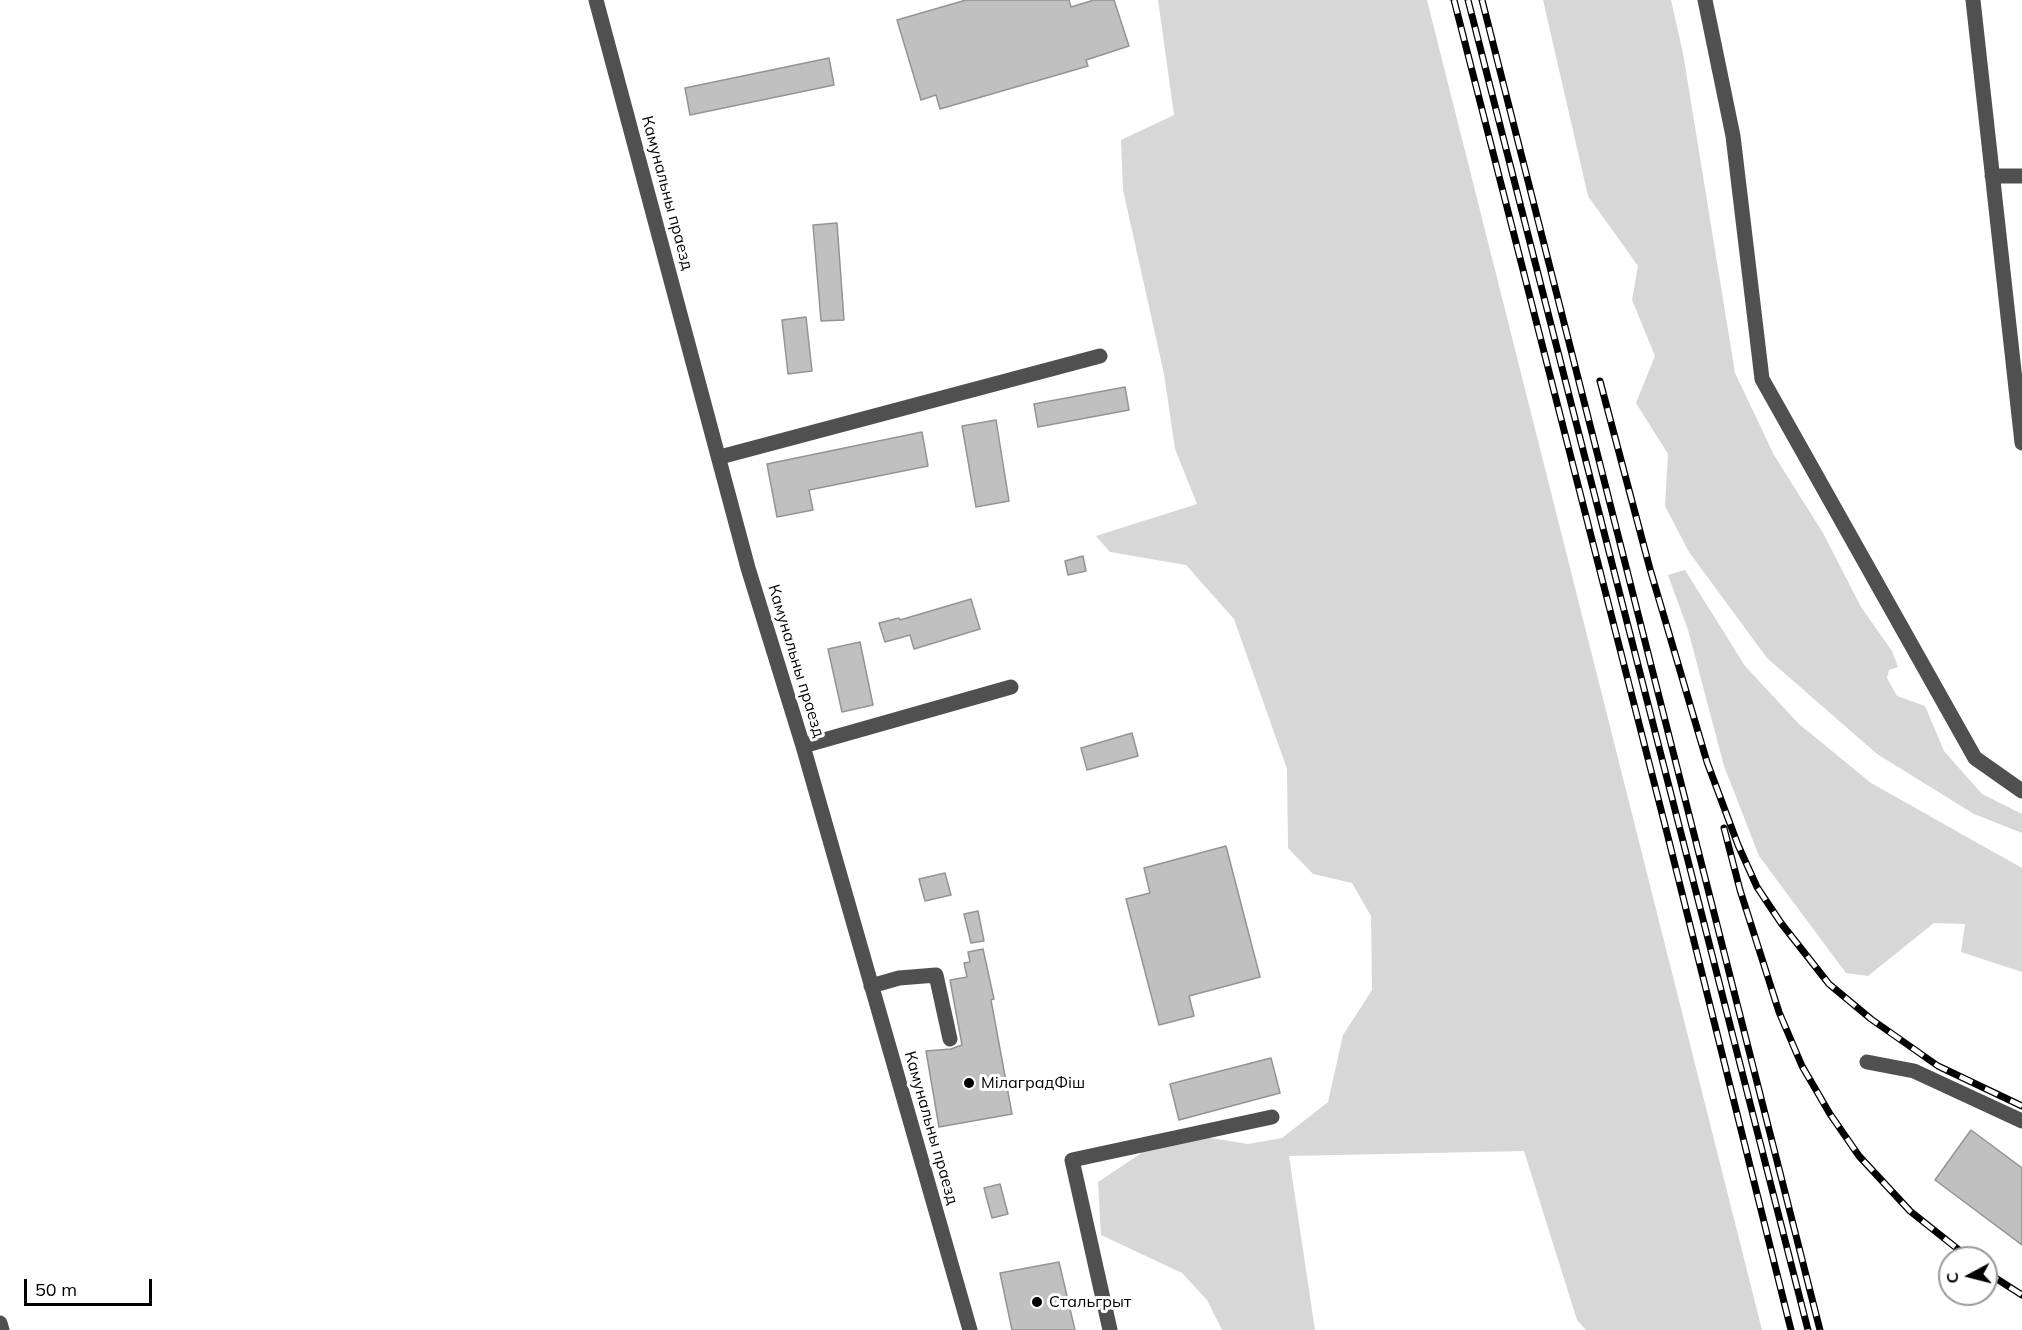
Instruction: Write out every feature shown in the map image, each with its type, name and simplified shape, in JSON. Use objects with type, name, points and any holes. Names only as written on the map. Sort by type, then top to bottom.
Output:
[{"type":"street","name":"Камунальны праезд","points":[[596,0],[748,568],[803,747],[970,1330]]},
{"type":"street","points":[[1705,0],[1733,136],[1762,379],[1975,758],[2022,791]]},
{"type":"street","points":[[1973,0],[2022,443]]},
{"type":"street","points":[[1992,176],[2022,176]]},
{"type":"street","points":[[720,458],[1100,356]]},
{"type":"street","points":[[803,747],[1011,687]]},
{"type":"street","points":[[871,986],[899,978],[936,975],[950,1039]]},
{"type":"street","points":[[1867,1062],[1914,1071],[2022,1121]]},
{"type":"street","points":[[1110,1330],[1072,1160],[1272,1118]]},
{"type":"street","points":[[0,1323],[2,1330]]},
{"type":"shaded area","points":[[1158,0],[1427,0],[1762,1330],[1586,1330],[1577,1320],[1524,1151],[1289,1156],[1315,1330],[1222,1330],[1207,1300],[1182,1273],[1101,1235],[1098,1182],[1173,1132],[1248,1144],[1282,1138],[1328,1102],[1343,1035],[1372,990],[1371,916],[1352,883],[1313,874],[1288,848],[1287,769],[1234,619],[1186,565],[1110,552],[1096,536],[1197,504],[1175,449],[1164,374],[1123,190],[1121,140],[1174,115]]},
{"type":"shaded area","points":[[1543,0],[1671,0],[1683,53],[1735,373],[1774,455],[1823,533],[1861,607],[1892,651],[1898,667],[1889,670],[1887,678],[1897,696],[1925,706],[1944,751],[1982,794],[2022,814],[2022,833],[1974,814],[1877,754],[1767,658],[1689,552],[1665,506],[1668,454],[1636,403],[1655,356],[1632,300],[1638,266],[1588,196]]},
{"type":"shaded area","points":[[1685,570],[1745,666],[1799,724],[1871,783],[2022,868],[2022,972],[1961,952],[1965,924],[1934,923],[1868,976],[1846,973],[1759,856],[1724,766],[1688,630],[1668,575]]},
{"type":"building","points":[[966,0],[1069,0],[1071,7],[1094,0],[1114,0],[1129,46],[1086,60],[1088,66],[940,109],[936,95],[921,100],[897,20]]},
{"type":"building","points":[[829,58],[834,85],[690,115],[685,88]]},
{"type":"building","points":[[837,223],[844,320],[821,321],[813,225]]},
{"type":"building","points":[[806,317],[812,371],[788,374],[782,320]]},
{"type":"building","points":[[1125,387],[1129,410],[1038,427],[1034,404]]},
{"type":"building","points":[[996,420],[1009,501],[976,507],[962,426]]},
{"type":"building","points":[[922,432],[928,466],[809,490],[813,510],[777,517],[767,464]]},
{"type":"building","points":[[1083,556],[1086,571],[1068,575],[1065,561]]},
{"type":"building","points":[[971,599],[980,629],[914,649],[910,635],[885,642],[879,623],[899,618],[900,620]]},
{"type":"building","points":[[860,642],[873,705],[842,712],[828,649]]},
{"type":"building","points":[[1132,733],[1138,756],[1087,770],[1081,748]]},
{"type":"building","points":[[1226,846],[1260,977],[1189,996],[1194,1016],[1159,1025],[1126,899],[1150,893],[1144,868]]},
{"type":"building","points":[[945,873],[951,895],[925,901],[919,879]]},
{"type":"building","points":[[978,911],[984,941],[971,943],[964,914]]},
{"type":"building","name":"МілаградФіш","points":[[983,949],[994,999],[991,1000],[1012,1114],[939,1127],[926,1051],[951,1049],[962,1045],[950,980],[967,977],[964,963],[970,962],[968,952]]},
{"type":"building","points":[[1271,1058],[1280,1093],[1179,1120],[1170,1084]]},
{"type":"building","points":[[1971,1130],[2022,1168],[2022,1245],[1935,1180]]},
{"type":"building","points":[[1000,1184],[1008,1214],[992,1218],[984,1188]]},
{"type":"building","name":"Стальгрыт","points":[[1059,1262],[1075,1330],[1012,1330],[1000,1273]]},
{"type":"railway","points":[[1454,0],[1667,833],[1791,1330]]},
{"type":"railway","points":[[1468,0],[1808,1330]]},
{"type":"railway","points":[[1482,0],[1820,1330]]},
{"type":"railway","points":[[1600,381],[1650,569],[1707,762],[1738,845],[1757,887],[1781,923],[1829,984],[1871,1019],[1938,1066],[2022,1106]]},
{"type":"railway","points":[[1724,828],[1740,890],[1779,1012],[1802,1066],[1830,1114],[1859,1156],[1910,1211],[1954,1246]]},
{"type":"railway","points":[[1998,1280],[2022,1295]]},
{"type":"place","name":"МілаградФіш","points":[[969,1083]]},
{"type":"place","name":"Стальгрыт","points":[[1037,1302]]}]
